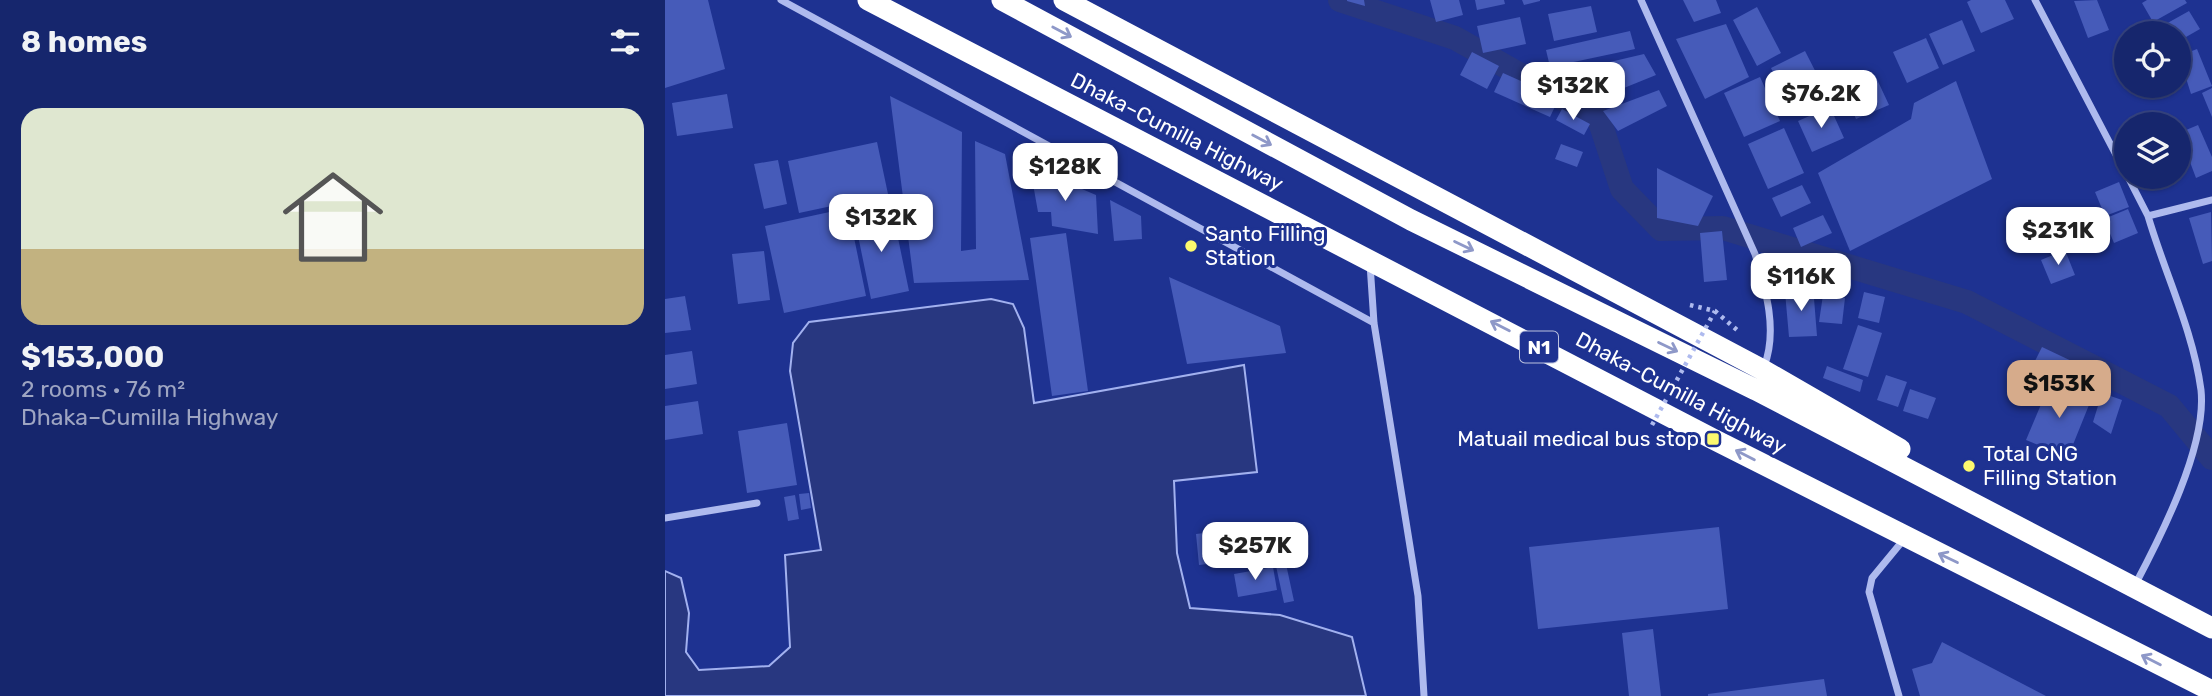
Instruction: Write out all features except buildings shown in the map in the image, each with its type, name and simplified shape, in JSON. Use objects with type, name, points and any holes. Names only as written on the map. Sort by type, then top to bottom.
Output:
[{"type":"highway","name":"Dhaka–Cumilla Highway","points":[[868,0],[1906,537],[2212,691]]},
{"type":"highway","name":"Dhaka–Cumilla Highway","points":[[1002,0],[1411,220],[1756,390],[2135,585],[2212,628]]},
{"type":"highway","points":[[1065,0],[1763,370],[2135,585]]},
{"type":"street","points":[[781,0],[1374,323]]},
{"type":"street","points":[[1641,0],[1755,254],[1763,280],[1772,343],[1763,370]]},
{"type":"street","points":[[2035,0],[2114,150]]},
{"type":"street","points":[[2134,189],[2148,216],[2189,335],[2201,391],[2201,419],[2185,473],[2166,527],[2135,585]]},
{"type":"street","points":[[2148,216],[2212,200]]},
{"type":"street","points":[[1370,260],[1374,323],[1418,596],[1424,696]]},
{"type":"street","points":[[665,518],[757,503]]},
{"type":"street","points":[[1899,696],[1869,592],[1872,578],[1906,537]]},
{"type":"path","points":[[1652,425],[1715,311]]},
{"type":"water","points":[[991,299],[1013,304],[1024,328],[1034,403],[1244,365],[1257,472],[1174,481],[1177,553],[1190,608],[1280,615],[1352,637],[1366,696],[665,696],[665,571],[681,578],[689,613],[686,652],[699,670],[769,666],[790,647],[785,555],[821,550],[790,371],[793,343],[809,322]]},
{"type":"waterway","points":[[1340,0],[1455,38],[1599,119],[1622,189],[1661,229],[1723,228],[1967,302],[2169,406],[2212,458]]},
{"type":"place","name":"Santo Filling Station","points":[[1191,246]]},
{"type":"place","name":"Matuail medical bus stop","points":[[1713,439]]},
{"type":"place","name":"Total CNG Filling Station","points":[[1969,466]]}]
